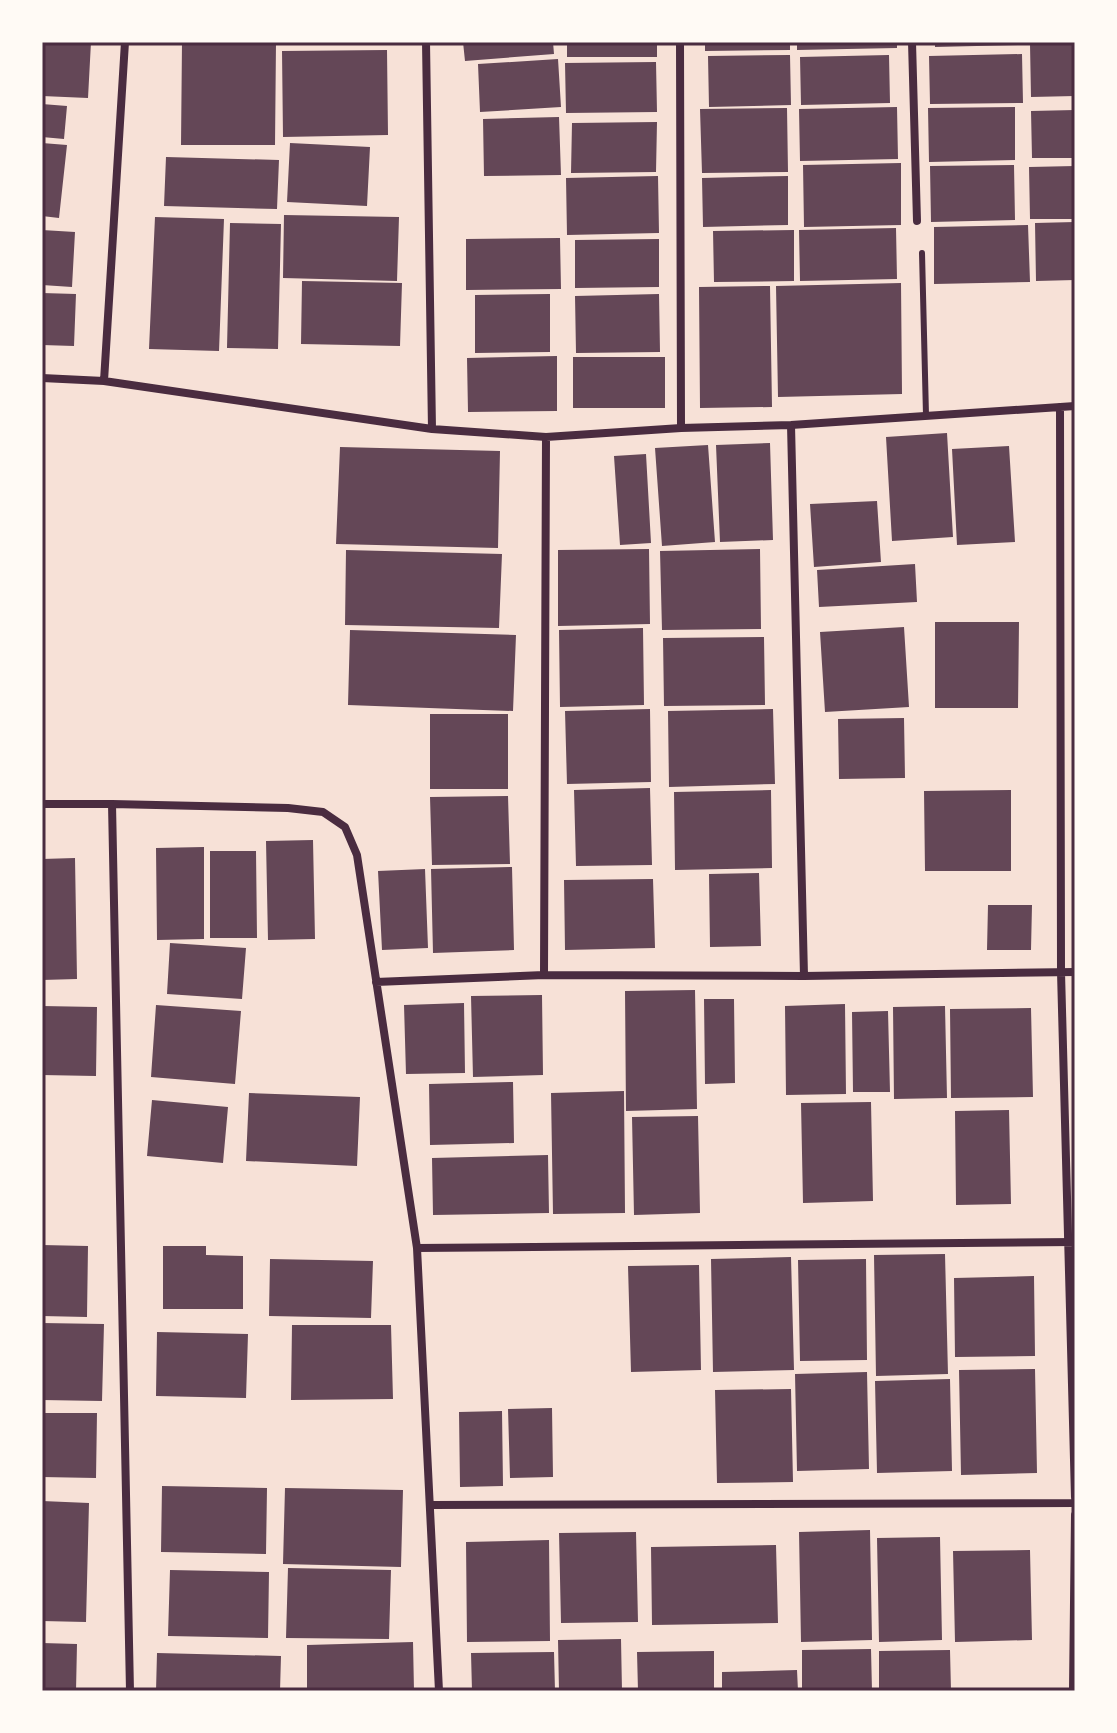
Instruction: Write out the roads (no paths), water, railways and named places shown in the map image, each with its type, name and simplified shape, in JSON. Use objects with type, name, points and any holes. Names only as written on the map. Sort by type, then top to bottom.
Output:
[{"type":"street","points":[[104,381],[125,42]]},
{"type":"street","points":[[426,42],[432,429]]},
{"type":"street","points":[[680,42],[681,428]]},
{"type":"street","points":[[912,42],[917,221]]},
{"type":"street","points":[[42,378],[104,381],[432,429],[546,437],[1075,406]]},
{"type":"street","points":[[1060,407],[1061,972],[1072,1242],[1075,1497]]},
{"type":"street","points":[[791,425],[804,976]]},
{"type":"street","points":[[544,975],[546,437]]},
{"type":"street","points":[[42,804],[288,808],[323,812],[345,827],[357,855],[417,1248],[439,1691]]},
{"type":"street","points":[[112,804],[130,1691]]},
{"type":"street","points":[[376,982],[544,975],[804,976],[1075,972]]},
{"type":"street","points":[[417,1248],[1072,1242]]},
{"type":"street","points":[[431,1505],[1075,1503]]},
{"type":"street","points":[[1073,1691],[1075,1515]]},
{"type":"lane","points":[[922,253],[926,415]]}]
